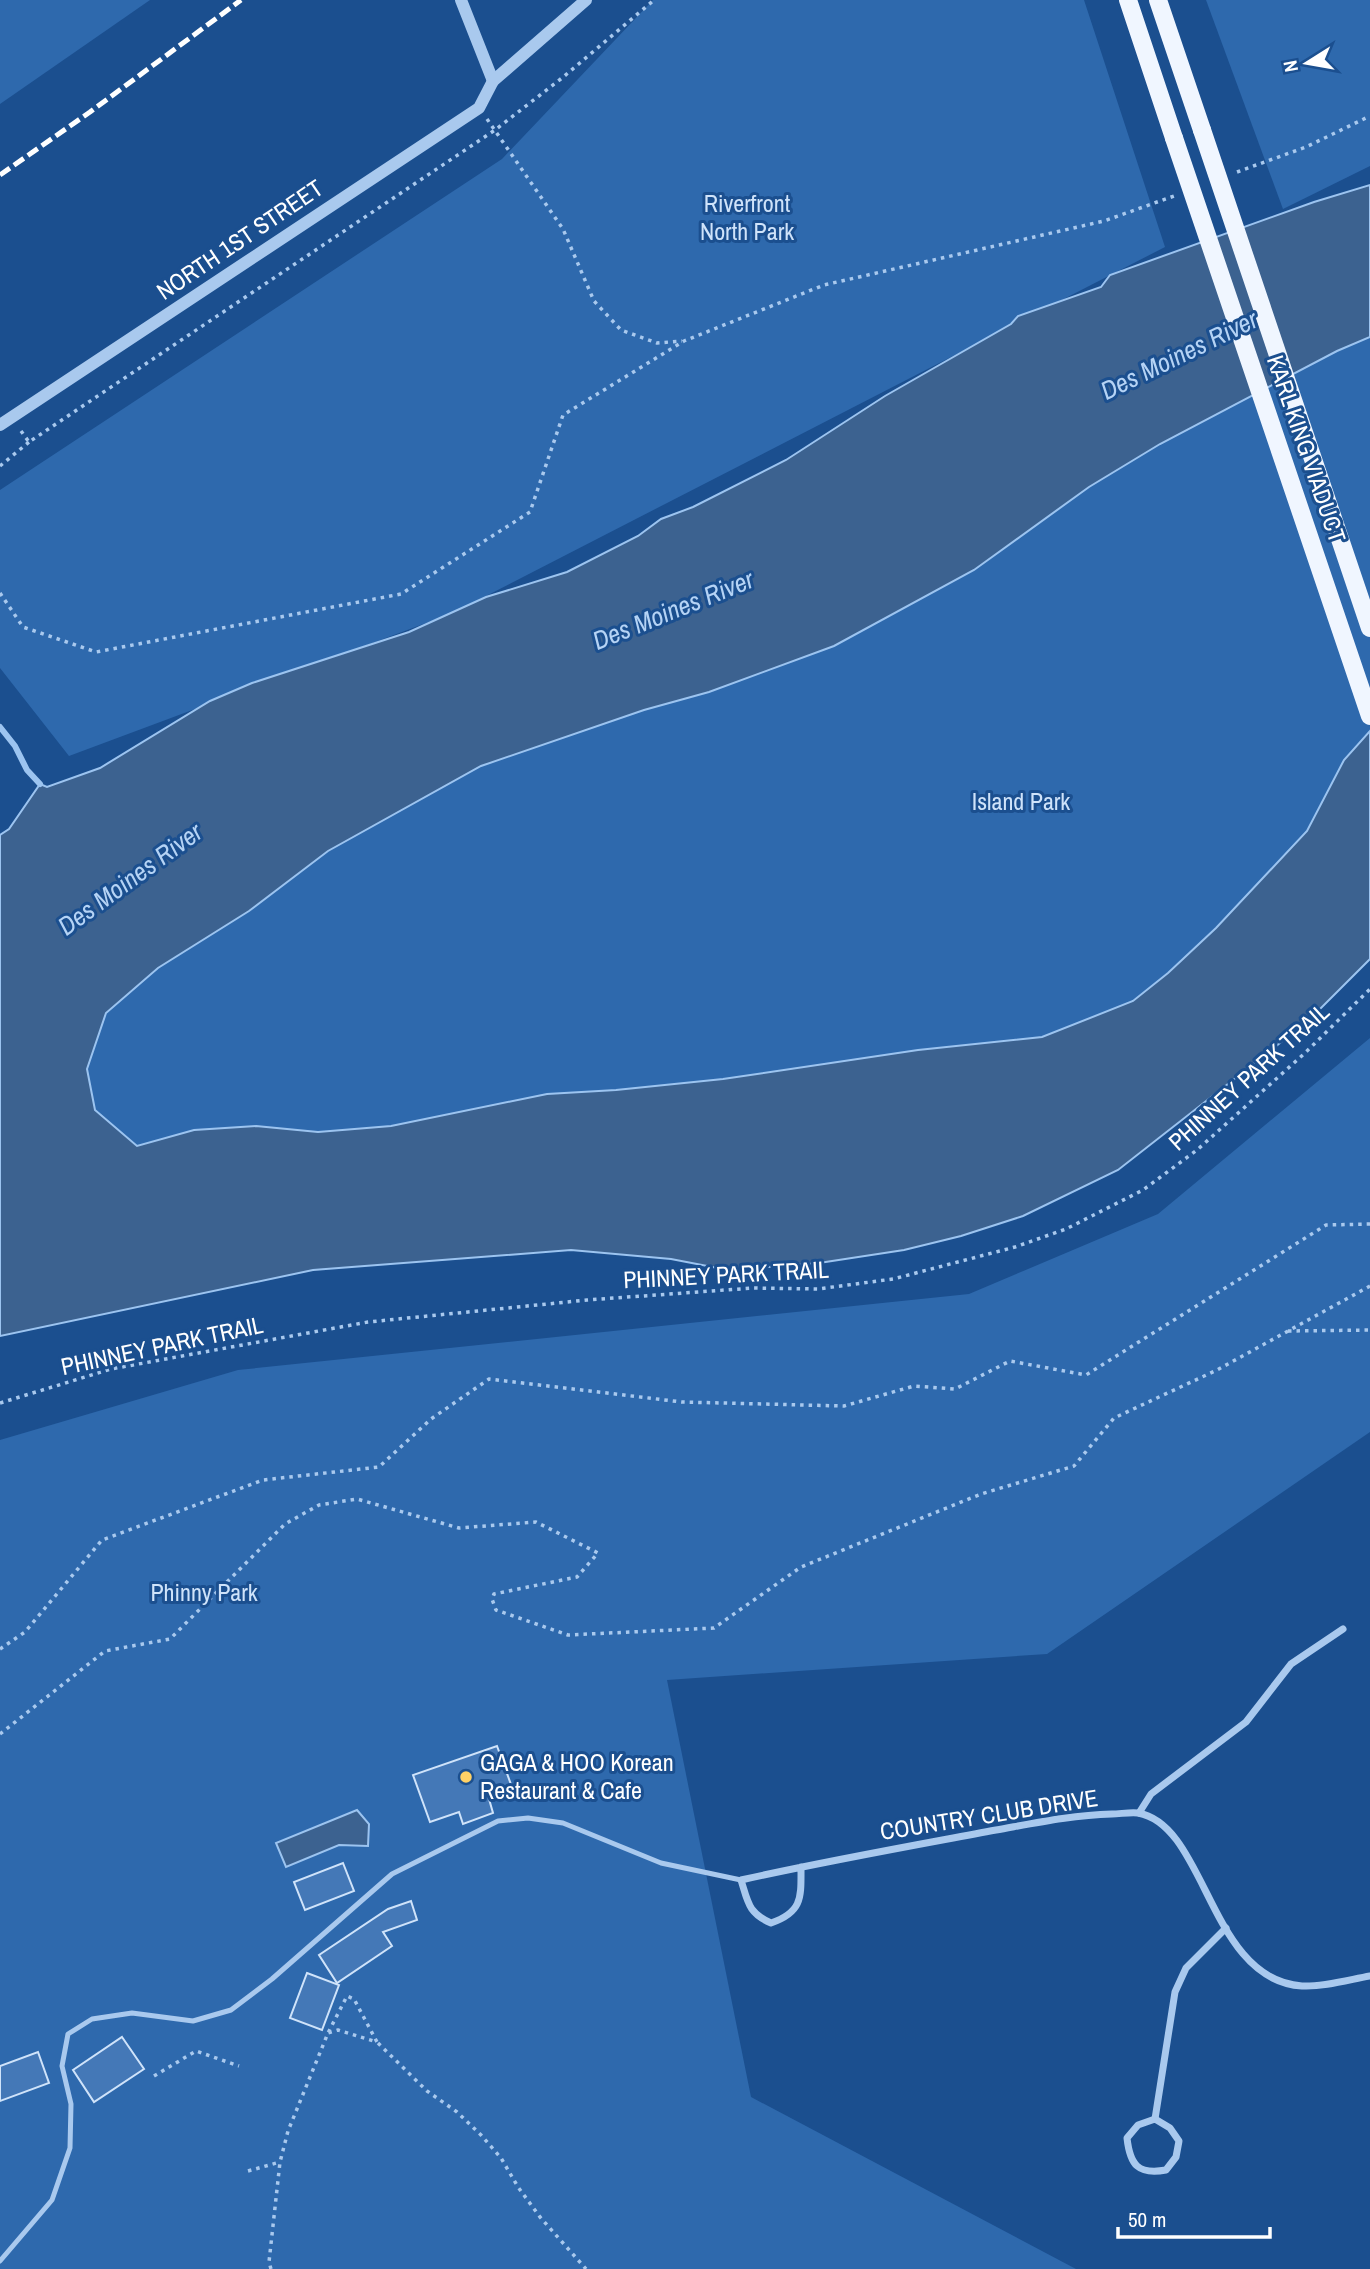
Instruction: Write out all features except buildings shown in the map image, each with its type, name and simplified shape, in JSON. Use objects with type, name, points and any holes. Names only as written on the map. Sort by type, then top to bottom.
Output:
[{"type":"main road","name":"KARL KING VIADUCT","points":[[1128,0],[1370,716]]},
{"type":"main road","name":"KARL KING VIADUCT","points":[[1158,0],[1370,628]]},
{"type":"street","points":[[461,0],[493,81]]},
{"type":"street","name":"NORTH 1ST STREET","points":[[5,421],[479,107],[493,81],[586,0]]},
{"type":"street","points":[[1343,1629],[1291,1664],[1246,1723],[1151,1794],[1139,1813],[1165,1826],[1184,1853],[1244,1957],[1261,1972],[1300,1986],[1370,1976]]},
{"type":"street","name":"COUNTRY CLUB DRIVE","points":[[741,1880],[1079,1815],[1139,1813]]},
{"type":"street","points":[[741,1880],[748,1905],[757,1917],[771,1923],[787,1917],[795,1909],[801,1895],[801,1867]]},
{"type":"street","points":[[1155,2119],[1175,1992],[1185,1968],[1226,1928]]},
{"type":"street","points":[[1155,2119],[1170,2128],[1179,2141],[1176,2157],[1166,2170],[1149,2173],[1135,2165],[1129,2153],[1127,2138],[1138,2125],[1155,2119]]},
{"type":"lane","points":[[0,2261],[52,2200],[70,2148],[71,2104],[62,2066],[68,2034],[92,2019],[132,2013],[193,2021],[231,2010],[272,1979],[392,1874],[499,1821],[528,1818],[563,1823],[661,1863],[741,1880]]},
{"type":"path","points":[[0,466],[29,442],[495,130],[562,78],[654,0]]},
{"type":"path","points":[[1230,175],[1306,147],[1370,116]]},
{"type":"path","points":[[495,130],[563,229],[594,301],[621,330],[657,343],[684,341]]},
{"type":"path","points":[[0,593],[23,627],[96,652],[401,594],[530,512],[563,415],[684,341],[824,285],[1104,221],[1180,193]]},
{"type":"path","points":[[5,421],[29,442]]},
{"type":"path","name":"PHINNEY PARK TRAIL","points":[[0,1403],[111,1369],[368,1322],[587,1300],[726,1290],[818,1289],[893,1279],[1015,1247],[1066,1229],[1143,1190],[1207,1142],[1305,1053],[1370,989]]},
{"type":"path","points":[[0,1649],[25,1632],[102,1540],[263,1480],[379,1467],[431,1419],[489,1379],[682,1402],[844,1406],[914,1386],[955,1389],[1010,1361],[1086,1375],[1326,1225],[1370,1224]]},
{"type":"path","points":[[0,1734],[105,1651],[170,1639],[285,1524],[318,1505],[357,1499],[459,1528],[536,1522],[598,1553],[577,1577],[494,1594],[492,1599],[496,1610],[568,1635],[714,1628],[801,1567],[981,1494],[1074,1466],[1114,1418],[1217,1370],[1370,1286]]},
{"type":"path","points":[[1285,1331],[1370,1330]]},
{"type":"path","points":[[271,2269],[271,2241],[280,2162],[288,2131],[346,1996],[354,1999],[377,2042],[418,2084],[457,2112],[481,2135],[501,2158],[540,2217],[586,2269]]},
{"type":"path","points":[[328,2033],[338,2030],[377,2042]]},
{"type":"path","points":[[154,2076],[196,2051],[239,2066]]},
{"type":"path","points":[[248,2171],[280,2162]]},
{"type":"green space","points":[[0,0],[150,0],[0,104]]},
{"type":"green space","name":"Riverfront North Park","points":[[653,0],[1084,0],[1165,247],[453,613],[69,756],[0,668],[0,490],[502,159]]},
{"type":"green space","points":[[1206,0],[1370,0],[1370,166],[1283,209]]},
{"type":"green space","name":"Island Park","points":[[1370,337],[1370,731],[1344,760],[1307,831],[1216,928],[1133,1001],[1042,1037],[918,1050],[723,1079],[547,1094],[391,1126],[318,1132],[256,1126],[194,1130],[137,1146],[95,1110],[87,1069],[106,1013],[158,968],[249,911],[328,851],[481,766],[644,710],[709,692],[834,646],[974,570],[1089,487],[1160,444],[1337,351]]},
{"type":"green space","name":"Phinny Park","points":[[1370,1038],[1370,1432],[1047,1654],[667,1680],[751,2097],[1076,2269],[0,2269],[0,1440],[238,1370],[969,1294],[1158,1214]]},
{"type":"water","name":"Des Moines River","points":[[1370,185],[1370,337],[1337,351],[1160,444],[1089,487],[974,570],[834,646],[709,692],[644,710],[481,766],[328,851],[249,911],[158,968],[106,1013],[87,1069],[95,1110],[137,1146],[194,1130],[256,1126],[318,1132],[391,1126],[547,1094],[723,1079],[918,1050],[1042,1037],[1133,1001],[1168,973],[1216,928],[1307,831],[1344,760],[1370,731],[1370,959],[1320,1009],[1274,1048],[1118,1170],[1023,1216],[961,1236],[904,1250],[819,1263],[728,1270],[671,1259],[571,1250],[313,1270],[0,1336],[0,835],[9,829],[40,784],[47,787],[100,768],[210,701],[252,683],[409,632],[486,597],[567,572],[638,536],[661,519],[693,507],[786,460],[885,396],[1011,324],[1018,316],[1101,287],[1110,275],[1314,202]]},
{"type":"water","points":[[357,1810],[369,1824],[368,1846],[339,1845],[286,1867],[276,1843]]},
{"type":"waterway","points":[[0,727],[15,746],[27,770],[40,784]]},
{"type":"railway","points":[[0,175],[241,0]]},
{"type":"place","name":"GAGA & HOO Korean Restaurant & Cafe","points":[[466,1777]]}]
